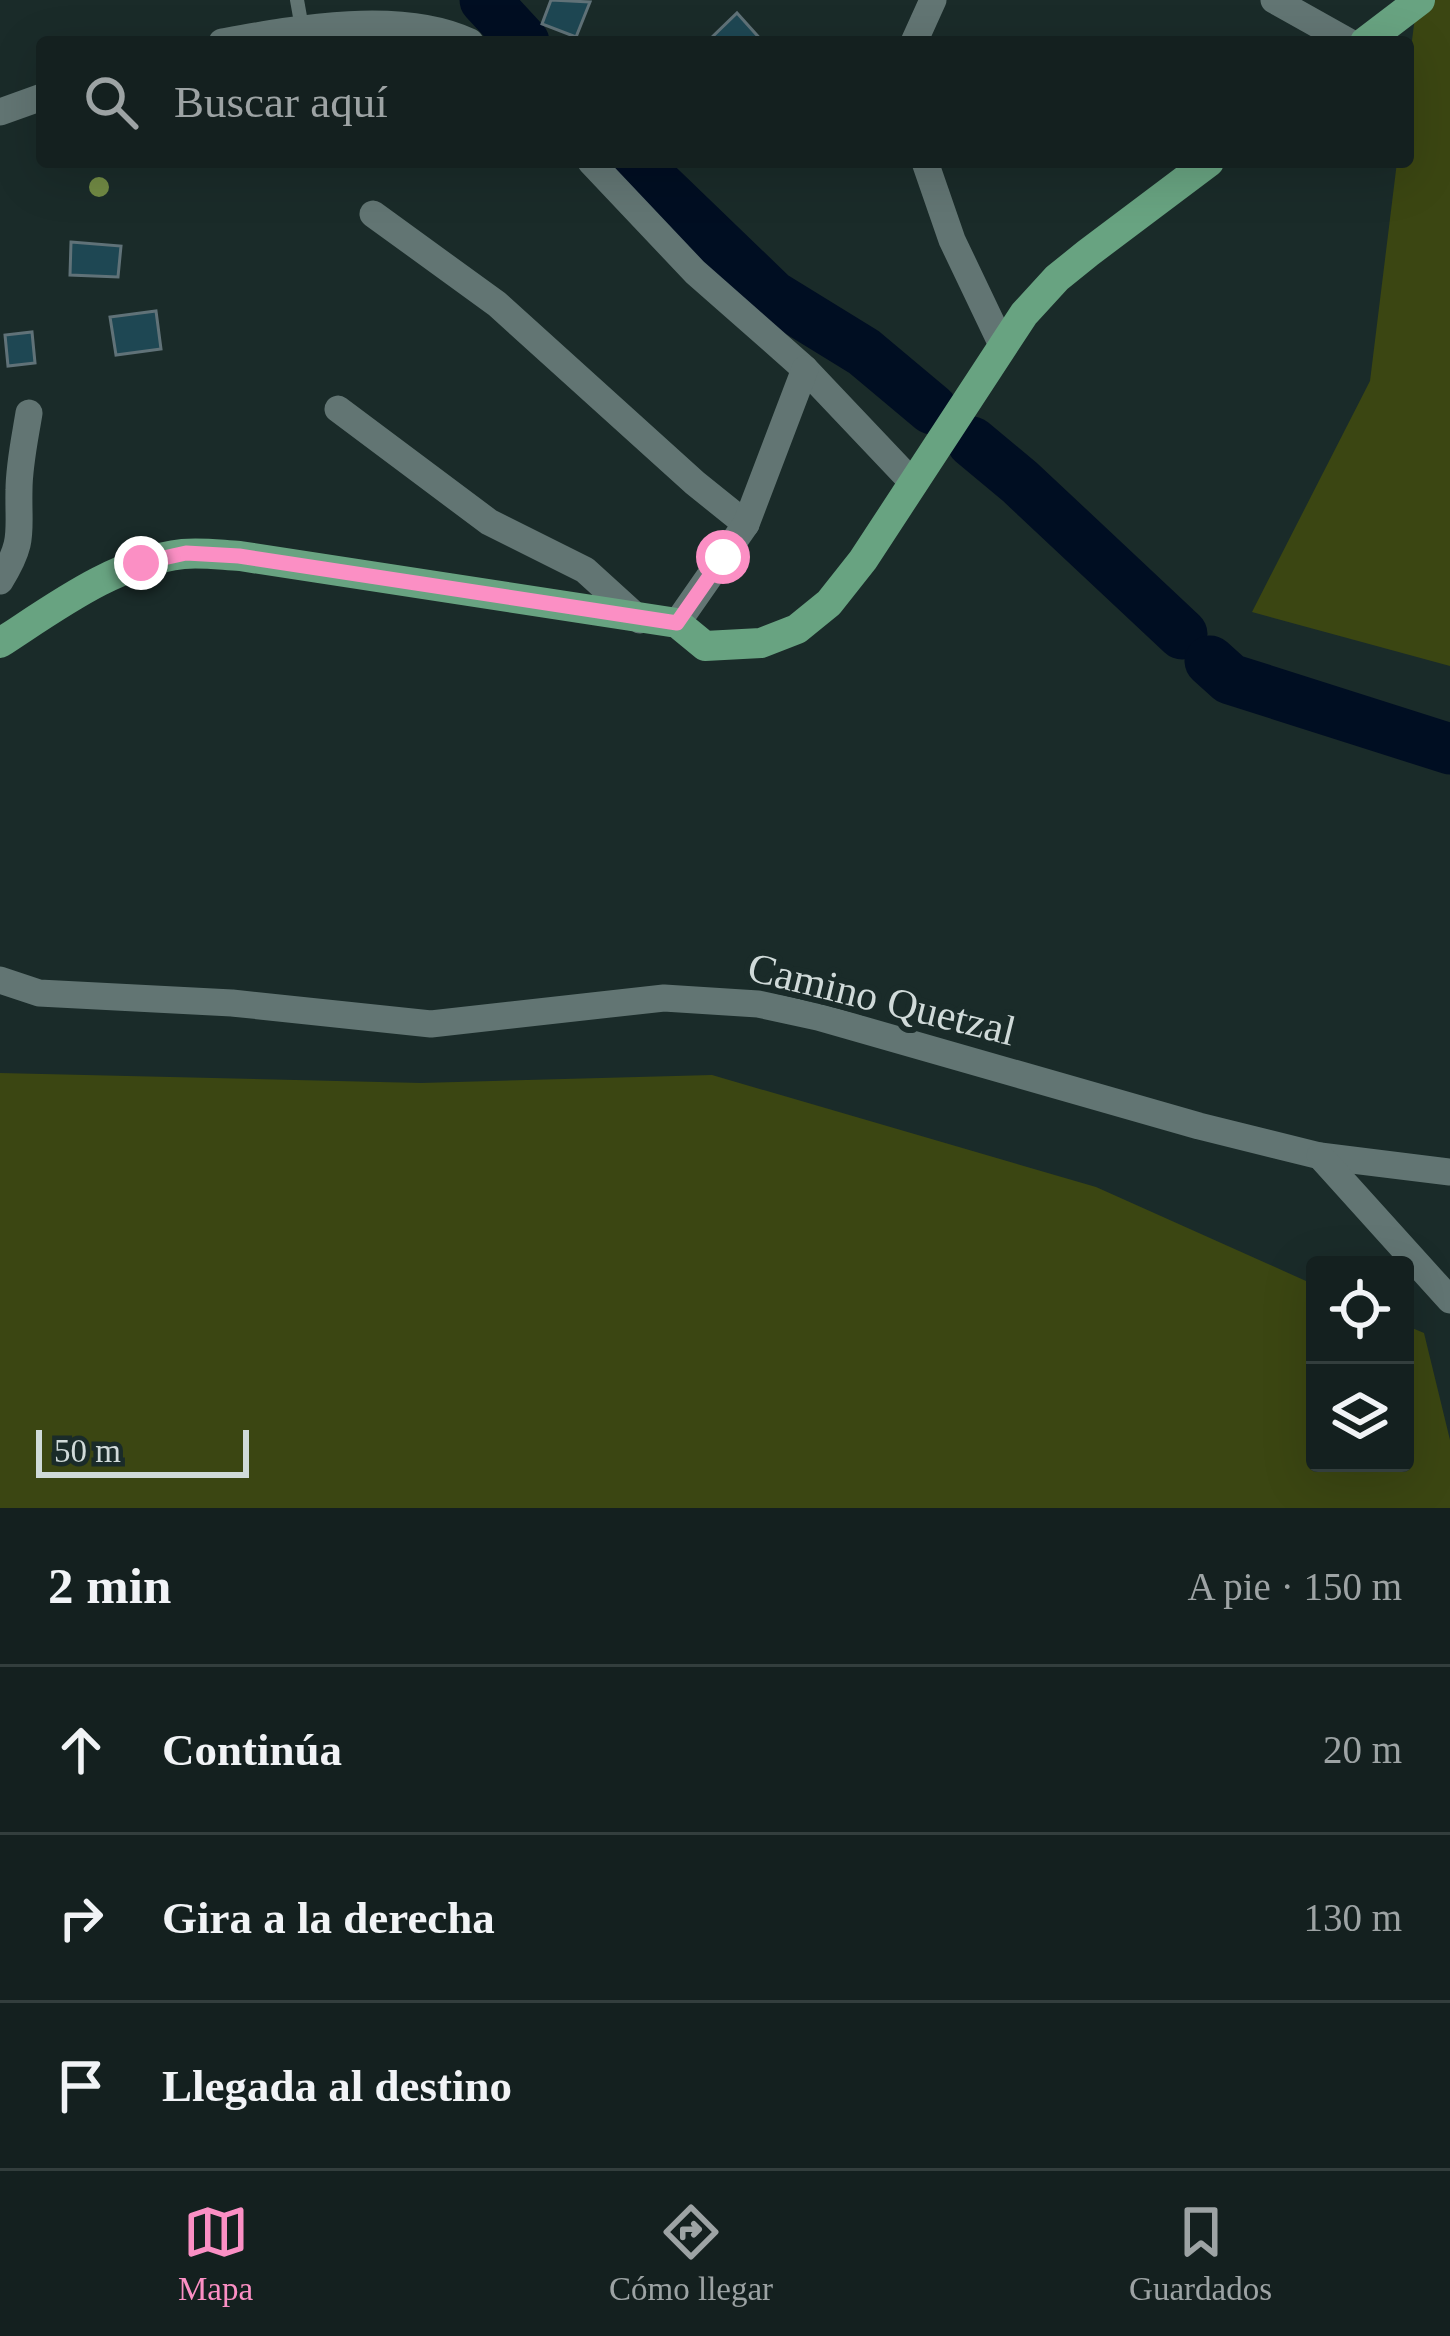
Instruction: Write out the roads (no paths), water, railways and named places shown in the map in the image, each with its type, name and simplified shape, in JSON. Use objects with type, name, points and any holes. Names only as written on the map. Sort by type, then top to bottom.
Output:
[{"type":"main road","points":[[1372,36],[1420,0]]},
{"type":"main road","points":[[0,643],[98,582],[141,563],[186,553],[239,556],[677,623],[705,646],[761,643],[797,629],[829,603],[914,484],[1024,314],[1057,278],[1202,168]]},
{"type":"street","points":[[917,36],[933,0]]},
{"type":"street","points":[[1274,0],[1338,36]]},
{"type":"street","points":[[239,36],[300,14],[454,36]]},
{"type":"street","points":[[0,112],[36,99]]},
{"type":"street","points":[[597,168],[695,272],[806,369],[914,484]]},
{"type":"street","points":[[927,168],[952,240],[1003,347]]},
{"type":"street","points":[[373,214],[497,304],[694,483],[746,524]]},
{"type":"street","points":[[677,623],[746,524],[806,369]]},
{"type":"street","points":[[338,410],[489,522],[585,570],[640,620]]},
{"type":"street","points":[[0,581],[14,557],[23,523],[19,488],[29,413]]},
{"type":"street","name":"Camino Quetzal","points":[[0,980],[39,993],[232,1003],[430,1024],[664,998],[758,1004],[818,1016],[1123,1107],[1320,1156],[1450,1172]]},
{"type":"street","points":[[1320,1156],[1450,1300]]},
{"type":"waterway","points":[[485,0],[518,36]]},
{"type":"waterway","points":[[640,168],[773,296],[864,352],[932,409]]},
{"type":"waterway","points":[[972,442],[1182,634]]},
{"type":"waterway","points":[[1210,661],[1230,679],[1450,749]]}]
